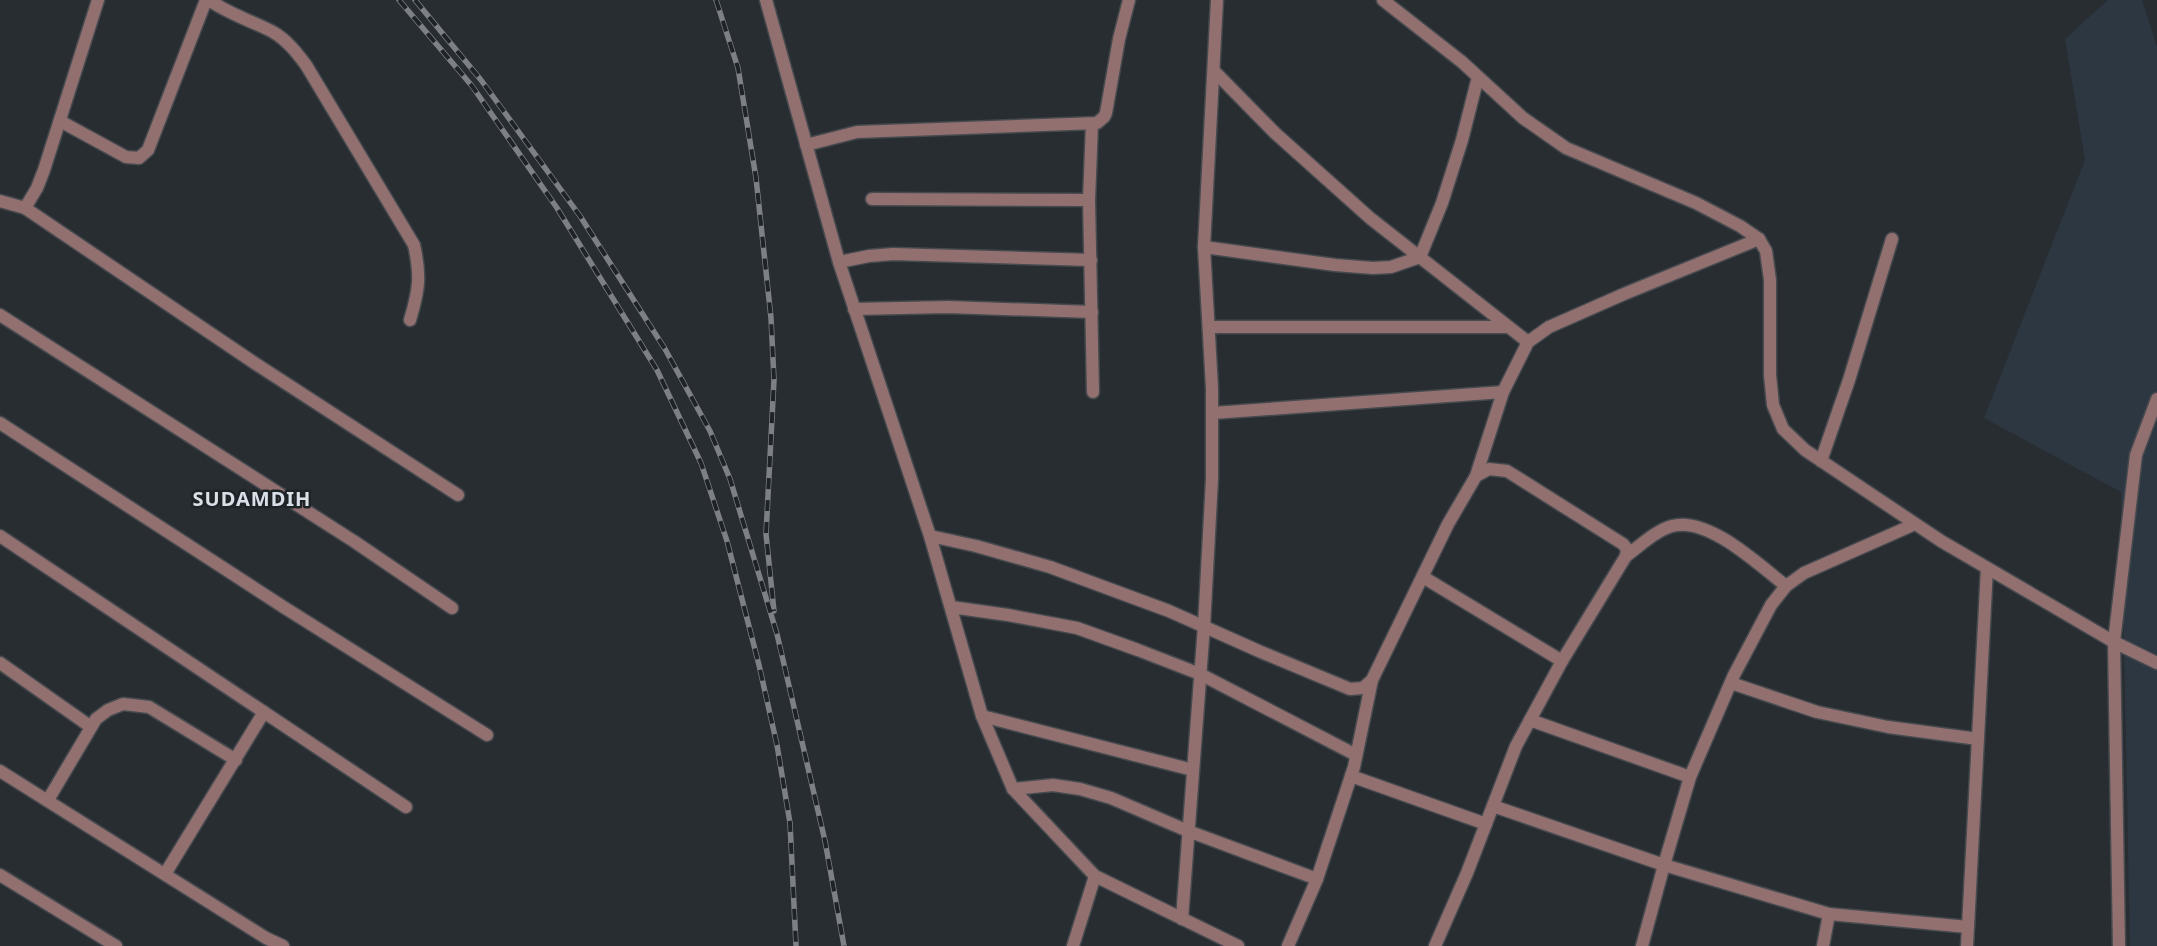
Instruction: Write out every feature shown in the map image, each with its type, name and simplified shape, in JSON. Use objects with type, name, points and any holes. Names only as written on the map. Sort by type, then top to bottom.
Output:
[{"type":"street","points":[[25,208],[37,188],[98,0]]},
{"type":"street","points":[[60,121],[126,157],[139,158],[148,150],[208,0],[274,33],[293,48],[306,66],[414,245],[419,267],[418,293],[410,320]]},
{"type":"street","points":[[766,0],[839,262],[930,536],[982,716],[1013,789],[1096,876],[1238,946]]},
{"type":"street","points":[[806,145],[857,132],[1092,124],[1101,120],[1106,113],[1119,39],[1129,0]]},
{"type":"street","points":[[1182,919],[1204,626],[1212,479],[1213,413],[1204,246],[1218,0]]},
{"type":"street","points":[[1383,0],[1462,62],[1523,118],[1566,148],[1696,204],[1740,226],[1759,239],[1766,251],[1770,280],[1770,376],[1773,405],[1783,429],[1805,450],[1914,524],[1986,568],[2114,642],[2157,663]]},
{"type":"street","points":[[1214,71],[1274,133],[1370,218],[1528,342]]},
{"type":"street","points":[[1204,246],[1335,265],[1373,268],[1391,267],[1420,257],[1442,203],[1462,140],[1478,77]]},
{"type":"street","points":[[1092,124],[1090,200],[1093,392]]},
{"type":"street","points":[[872,200],[1090,200]]},
{"type":"street","points":[[0,201],[25,208],[256,364],[458,495]]},
{"type":"street","points":[[1288,946],[1317,879],[1351,776],[1372,680],[1448,524],[1476,476],[1503,392],[1528,342],[1549,327],[1759,239]]},
{"type":"street","points":[[1821,461],[1849,380],[1892,239]]},
{"type":"street","points":[[839,262],[894,254],[1091,260]]},
{"type":"street","points":[[854,309],[948,307],[1092,312]]},
{"type":"street","points":[[0,315],[355,542],[452,608]]},
{"type":"street","points":[[1209,327],[1508,327]]},
{"type":"street","points":[[1213,413],[1503,392]]},
{"type":"street","points":[[2119,946],[2114,642],[2136,454],[2157,399]]},
{"type":"street","points":[[0,423],[285,608],[487,735]]},
{"type":"street","points":[[1476,476],[1489,469],[1507,471],[1624,544],[1627,549],[1626,556]]},
{"type":"street","points":[[1435,946],[1516,746],[1562,661],[1626,556],[1656,534],[1672,526],[1688,524],[1710,532],[1738,549],[1786,586]]},
{"type":"street","points":[[1642,946],[1690,777],[1730,683],[1766,613],[1786,586],[1804,573],[1914,524]]},
{"type":"street","points":[[0,536],[406,807]]},
{"type":"street","points":[[930,536],[976,546],[1050,567],[1169,611],[1350,689],[1363,688],[1372,680]]},
{"type":"street","points":[[1967,946],[1986,568]]},
{"type":"street","points":[[1423,577],[1562,661]]},
{"type":"street","points":[[951,607],[1077,628],[1200,674],[1356,755]]},
{"type":"street","points":[[0,663],[91,727]]},
{"type":"street","points":[[1730,683],[1817,712],[1888,727],[1978,739]]},
{"type":"street","points":[[48,800],[96,720],[108,710],[123,704],[149,707],[236,760]]},
{"type":"street","points":[[165,874],[264,712]]},
{"type":"street","points":[[982,716],[1193,770]]},
{"type":"street","points":[[1530,720],[1690,777]]},
{"type":"street","points":[[0,771],[165,874],[264,942],[283,946]]},
{"type":"street","points":[[1351,776],[1486,824]]},
{"type":"street","points":[[1013,789],[1053,785],[1080,789],[1111,798],[1188,831],[1317,879]]},
{"type":"street","points":[[1493,806],[1664,865],[1829,914],[1968,927]]},
{"type":"street","points":[[0,875],[116,946]]},
{"type":"street","points":[[1073,946],[1096,876]]},
{"type":"street","points":[[1823,946],[1829,914]]},
{"type":"shaded area","points":[[2108,0],[2142,0],[2157,47],[2157,946],[2130,946],[2121,492],[1984,418],[2085,160],[2065,39]]},
{"type":"railway","points":[[399,0],[472,86],[557,208],[657,370],[701,463],[727,541],[759,665],[777,745],[790,823],[796,946]]},
{"type":"railway","points":[[415,0],[481,80],[580,216],[665,349],[710,431],[730,479],[777,634],[825,841],[844,946]]},
{"type":"railway","points":[[716,0],[738,68],[756,178],[771,318],[774,380],[766,534],[774,611]]},
{"type":"district","name":"SUDAMDIH","points":[[252,498]]}]
